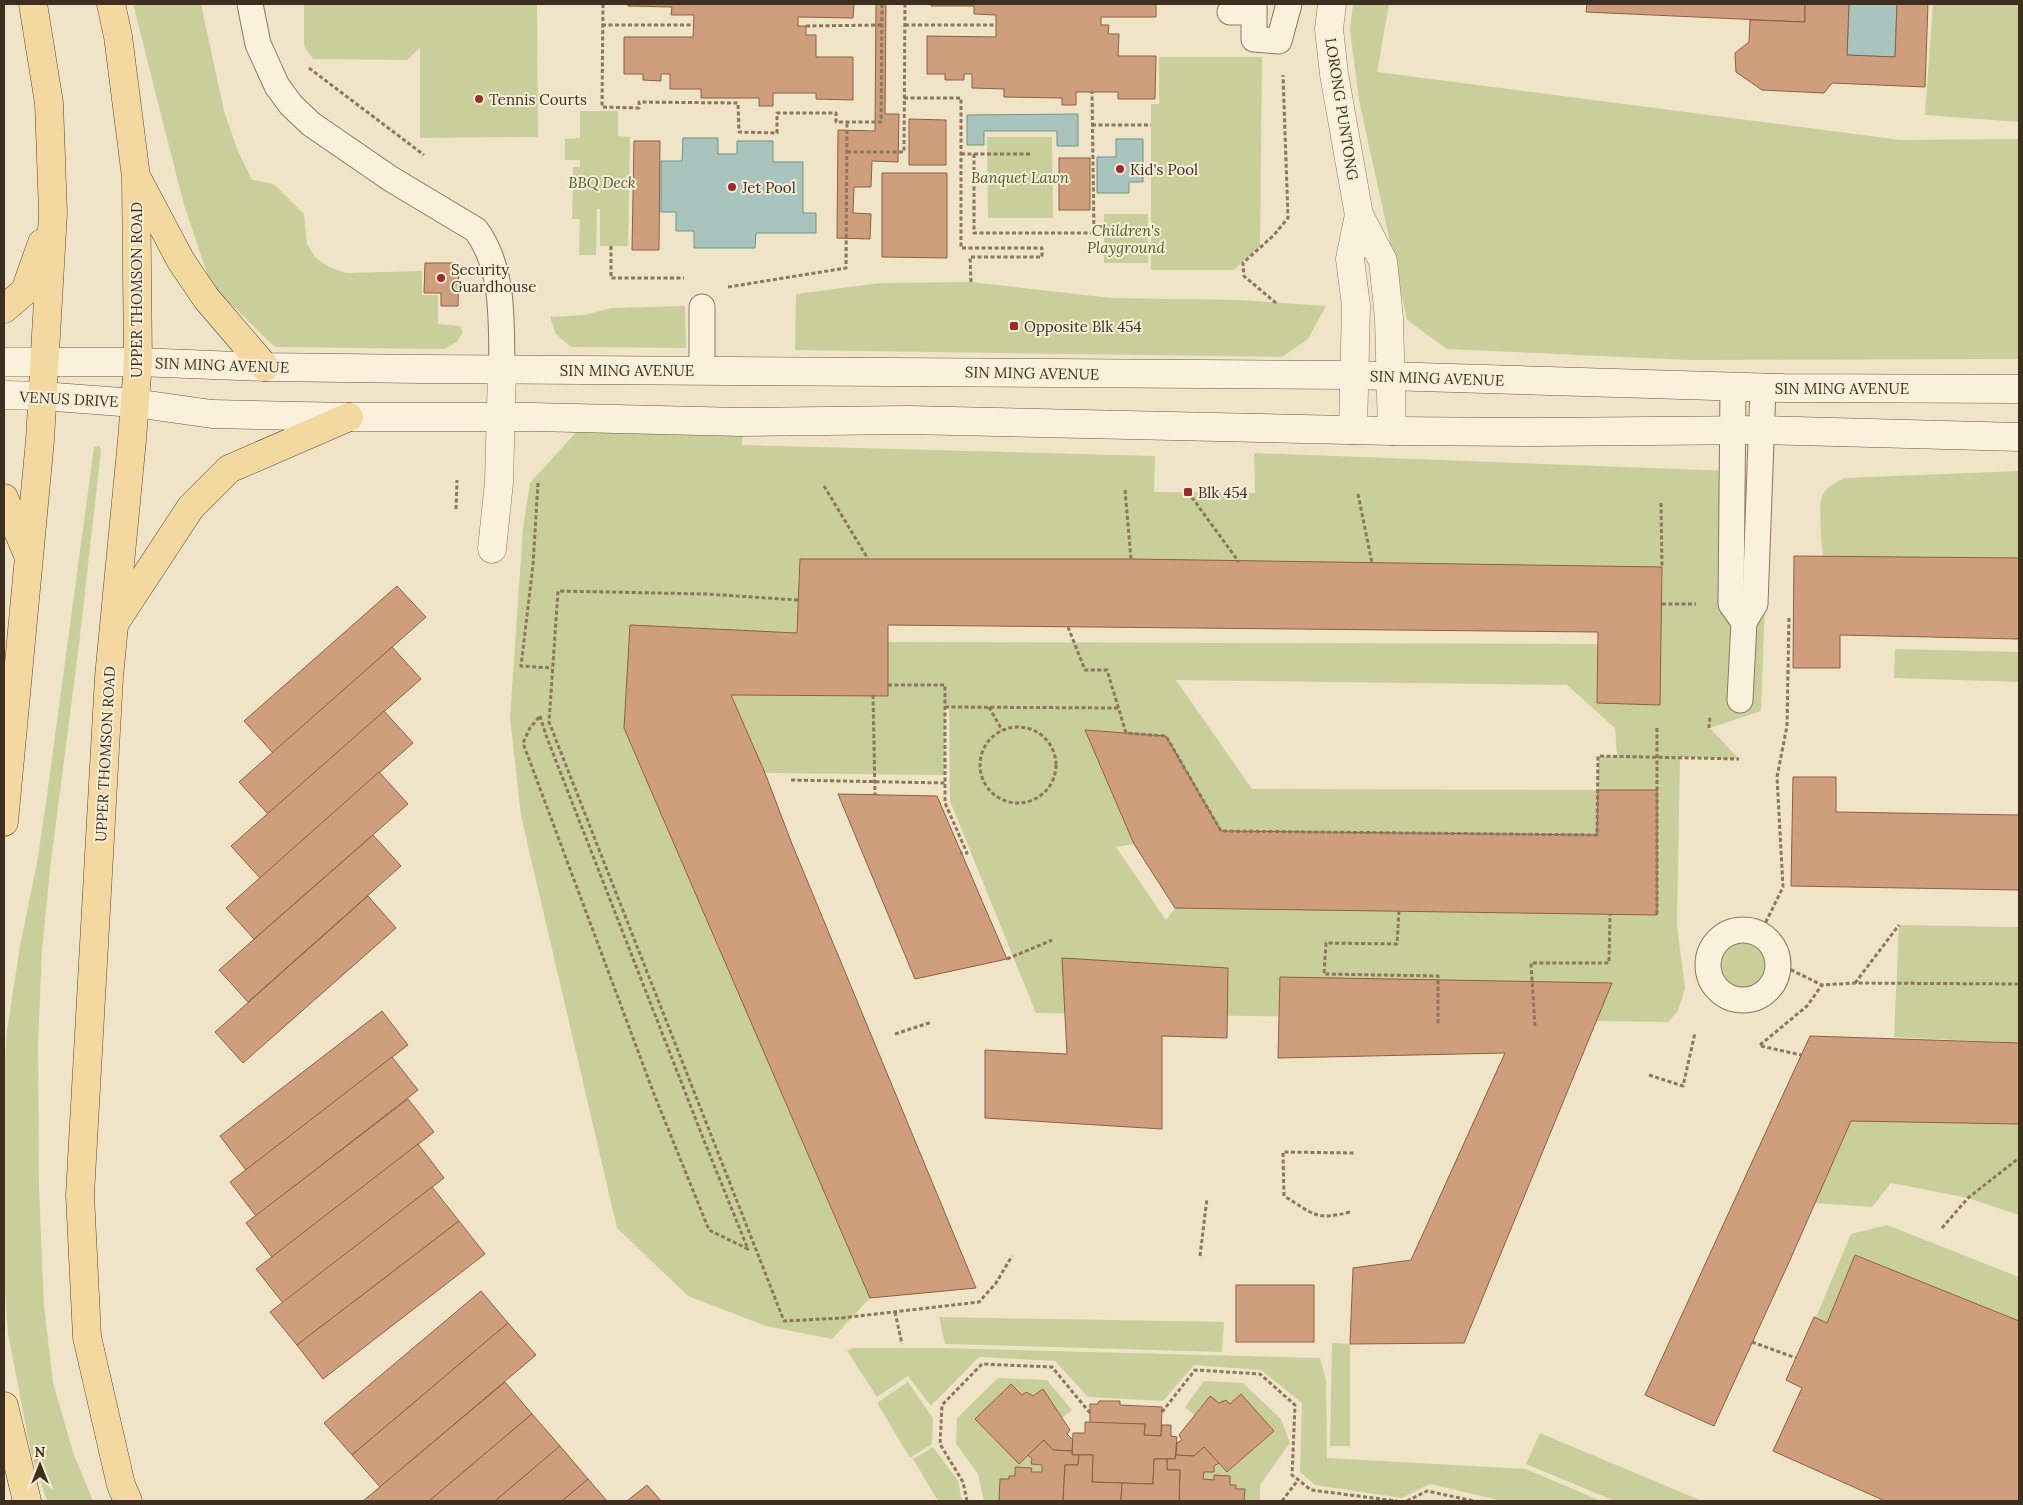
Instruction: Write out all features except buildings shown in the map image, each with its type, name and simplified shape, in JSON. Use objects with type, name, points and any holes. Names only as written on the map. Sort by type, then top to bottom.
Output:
[{"type":"main road","points":[[4,822],[40,440],[53,213],[49,103],[33,4]]},
{"type":"main road","name":"UPPER THOMSON ROAD","points":[[111,4],[118,36],[136,177],[138,362],[113,627],[80,1196],[87,1337],[121,1485],[128,1501]]},
{"type":"main road","name":"LORONG PUNTONG","points":[[1332,4],[1329,29],[1334,74],[1358,215],[1383,261],[1389,318],[1392,431]]},
{"type":"main road","points":[[136,177],[181,261],[206,298],[265,367]]},
{"type":"main road","points":[[4,309],[25,291],[53,213]]},
{"type":"main road","name":"LORONG PUNTONG","points":[[1353,430],[1356,306],[1350,259],[1358,215]]},
{"type":"main road","points":[[4,362],[44,362]]},
{"type":"main road","name":"SIN MING AVENUE","points":[[44,362],[138,362],[265,367],[502,370],[1353,375],[1763,388],[2019,389]]},
{"type":"main road","points":[[492,549],[499,494],[502,370]]},
{"type":"main road","name":"VENUS DRIVE","points":[[4,395],[134,403]]},
{"type":"main road","points":[[134,403],[212,414],[349,418],[501,417],[742,422],[917,420],[1392,431],[1762,430],[2019,437]]},
{"type":"main road","points":[[113,627],[158,554],[190,508],[229,469],[349,418]]},
{"type":"main road","points":[[4,498],[30,559]]},
{"type":"main road","points":[[4,1406],[27,1501]]},
{"type":"lane","points":[[250,4],[258,44],[277,86],[291,105],[311,124],[391,179],[471,226],[484,240],[496,272],[501,318],[502,370]]},
{"type":"lane","points":[[1246,9],[1254,39],[1279,41],[1289,4]]},
{"type":"lane","points":[[702,307],[702,370]]},
{"type":"lane","points":[[1733,387],[1730,604],[1744,622]]},
{"type":"lane","points":[[1740,700],[1744,622],[1754,604],[1763,388]]},
{"type":"lane","points":[[1744,930],[1760,934],[1770,943],[1776,953],[1778,964],[1772,986],[1764,993],[1752,998],[1738,1000],[1721,992],[1713,983],[1709,974],[1708,962],[1711,951],[1718,941],[1726,934],[1744,930]]},
{"type":"path","points":[[603,4],[602,107],[610,109],[639,108],[639,102],[738,103],[739,132],[777,133],[777,113],[836,113],[836,122],[881,122],[882,4]]},
{"type":"path","points":[[847,152],[904,152],[905,4]]},
{"type":"path","points":[[602,25],[693,25]]},
{"type":"path","points":[[806,26],[882,25]]},
{"type":"path","points":[[905,25],[996,25]]},
{"type":"path","points":[[1276,303],[1244,276],[1243,263],[1274,235],[1288,218],[1283,73]]},
{"type":"path","points":[[974,154],[974,233],[1094,233],[1092,92]]},
{"type":"path","points":[[904,98],[960,98],[960,248],[1042,248],[1042,256],[970,256],[971,282]]},
{"type":"path","points":[[728,287],[846,268],[847,122]]},
{"type":"path","points":[[1092,125],[1151,125]]},
{"type":"path","points":[[960,154],[1030,154]]},
{"type":"path","points":[[610,246],[610,278],[685,278],[685,284]]},
{"type":"path","points":[[456,509],[457,480]]},
{"type":"path","points":[[538,483],[533,565],[521,666],[552,668]]},
{"type":"path","points":[[824,486],[868,559]]},
{"type":"path","points":[[1125,490],[1131,559]]},
{"type":"path","points":[[1188,492],[1239,562]]},
{"type":"path","points":[[1358,494],[1372,563]]},
{"type":"path","points":[[1661,503],[1662,567]]},
{"type":"path","points":[[798,600],[716,594],[558,591],[550,722],[784,1321],[895,1312],[979,1302],[996,1283],[1012,1256]]},
{"type":"path","points":[[1068,628],[1085,670],[1107,670],[1126,733],[1166,736],[1221,831],[1597,835],[1598,756],[1739,759]]},
{"type":"path","points":[[888,686],[945,686],[945,803],[967,852],[960,852]]},
{"type":"path","points":[[873,695],[875,794]]},
{"type":"path","points":[[945,707],[1118,708]]},
{"type":"path","points":[[989,707],[1002,730]]},
{"type":"path","points":[[540,716],[547,738],[657,1020],[748,1249],[709,1230],[678,1155],[523,743],[530,728],[540,716]]},
{"type":"path","points":[[1760,934],[1783,887],[1777,778],[1788,726]]},
{"type":"path","points":[[1015,727],[1028,728],[1040,733],[1048,741],[1054,753],[1056,772],[1048,789],[1040,797],[1026,803],[1002,801],[991,793],[984,784],[980,771],[980,759],[984,747],[992,737],[1002,730],[1015,727]]},
{"type":"path","points":[[1657,728],[1657,915]]},
{"type":"path","points":[[547,738],[554,734]]},
{"type":"path","points":[[791,780],[945,783]]},
{"type":"path","points":[[1399,911],[1397,944],[1326,943],[1324,974],[1438,976],[1438,1024]]},
{"type":"path","points":[[1535,1026],[1532,963],[1609,963],[1610,914]]},
{"type":"path","points":[[1855,983],[1899,926]]},
{"type":"path","points":[[1006,959],[1052,940]]},
{"type":"path","points":[[1778,964],[1822,986],[1855,983],[2019,984]]},
{"type":"path","points":[[1801,1055],[1760,1046],[1807,1006],[1822,986]]},
{"type":"path","points":[[657,1020],[665,1017]]},
{"type":"path","points":[[895,1034],[932,1022]]},
{"type":"path","points":[[1649,1076],[1683,1086],[1695,1033]]},
{"type":"path","points":[[1350,1212],[1328,1217],[1317,1216],[1284,1196],[1283,1152],[1354,1153]]},
{"type":"path","points":[[1942,1228],[1968,1198],[2019,1158]]},
{"type":"path","points":[[723,1187],[730,1184]]},
{"type":"path","points":[[1200,1256],[1207,1198]]},
{"type":"path","points":[[895,1312],[902,1344]]},
{"type":"path","points":[[1752,1342],[1796,1358]]},
{"type":"path","points":[[967,1501],[963,1482],[940,1444],[942,1405],[982,1364],[1052,1367],[1090,1413]]},
{"type":"path","points":[[1162,1412],[1195,1370],[1260,1374],[1295,1405],[1292,1475],[1310,1490],[1397,1501]]},
{"type":"path","points":[[1282,1501],[1298,1480]]},
{"type":"path","points":[[1407,1501],[1427,1491],[1474,1501]]},
{"type":"green space","points":[[133,4],[201,4],[224,111],[237,149],[252,180],[274,184],[304,214],[307,244],[315,257],[329,267],[346,273],[422,271],[422,295],[438,295],[438,324],[460,326],[463,332],[457,342],[445,349],[275,347],[211,285],[184,205]]},
{"type":"green space","name":"Tennis Courts","points":[[304,4],[537,4],[538,137],[420,138],[420,48],[407,60],[313,59],[304,46]]},
{"type":"green space","points":[[1353,4],[1389,4],[1377,72],[1901,140],[2019,139],[2019,359],[1689,360],[1447,349],[1407,320],[1359,100],[1350,30]]},
{"type":"green space","points":[[1933,4],[2019,4],[2019,122],[1925,115]]},
{"type":"green space","points":[[1159,57],[1262,57],[1260,246],[1234,270],[1151,270],[1151,104],[1159,104]]},
{"type":"green space","name":"BBQ Deck","points":[[580,111],[618,111],[618,136],[630,137],[628,246],[600,246],[600,209],[597,209],[596,255],[579,255],[580,219],[572,219],[573,167],[580,167],[580,160],[565,160],[565,139],[580,138]]},
{"type":"green space","name":"Banquet Lawn","points":[[987,137],[1052,137],[1053,218],[988,218]]},
{"type":"green space","name":"Children's Playground","points":[[1104,214],[1148,214],[1148,263],[1104,263]]},
{"type":"green space","points":[[971,282],[1111,298],[1241,300],[1326,306],[1308,339],[1282,357],[795,350],[796,294],[880,283]]},
{"type":"green space","points":[[685,306],[686,348],[571,347],[556,334],[550,317],[584,315],[612,308]]},
{"type":"green space","points":[[590,417],[742,422],[742,445],[1155,456],[1154,492],[1255,493],[1254,453],[1732,471],[1749,480],[1765,604],[1761,711],[1710,728],[1739,759],[1680,757],[1677,925],[1685,988],[1678,1011],[1668,1022],[1036,1013],[950,801],[949,707],[945,708],[944,775],[765,773],[731,695],[888,696],[888,642],[1598,644],[1598,702],[1662,604],[1662,567],[800,559],[797,633],[631,626],[624,728],[870,1298],[832,1339],[766,1326],[688,1296],[617,1228],[521,816],[510,717],[523,529],[530,483]],"holes":[[[1176,680],[1567,685],[1615,728],[1617,756],[1598,756],[1598,790],[1252,789]],[[1085,730],[1166,736],[1221,831],[1597,835],[1598,790],[1657,790],[1657,915],[1175,908],[1166,920],[1116,847],[1134,844]]]},
{"type":"green space","points":[[99,446],[101,450],[79,645],[51,861],[42,951],[38,1043],[39,1188],[44,1305],[53,1383],[74,1455],[93,1501],[47,1501],[31,1453],[8,1333],[4,1275],[4,1075],[7,1030],[20,946],[37,863],[94,447]]},
{"type":"green space","points":[[2019,471],[2019,580],[1825,576],[1820,521],[1821,500],[1825,491],[1838,481],[1844,478]]},
{"type":"green space","points":[[1895,649],[2019,652],[2019,682],[1894,678]]},
{"type":"green space","points":[[1899,925],[2019,927],[2019,1043],[1894,1037]]},
{"type":"green space","points":[[1743,931],[1756,933],[1767,941],[1775,952],[1777,965],[1775,978],[1767,989],[1756,997],[1743,999],[1730,997],[1719,989],[1711,978],[1709,965],[1711,952],[1719,941],[1730,933]]},
{"type":"green space","points":[[1851,1121],[2019,1124],[2019,1215],[1968,1198],[1891,1183],[1872,1207],[1814,1203]]},
{"type":"green space","points":[[1887,1225],[2019,1277],[2019,1321],[1856,1255],[1827,1323],[1814,1317],[1817,1315],[1851,1234]]},
{"type":"green space","points":[[939,1317],[1224,1322],[1222,1352],[945,1344]]},
{"type":"green space","points":[[1332,1343],[1350,1344],[1350,1446],[1330,1446]]},
{"type":"green space","points":[[853,1348],[942,1348],[1320,1358],[1326,1380],[1327,1458],[1526,1469],[1601,1501],[1503,1501],[1430,1484],[1402,1498],[1315,1485],[1300,1472],[1302,1403],[1261,1370],[1194,1365],[1163,1401],[1088,1397],[1055,1361],[979,1357],[931,1406],[908,1376],[877,1397],[847,1351]]},
{"type":"green space","points":[[998,1378],[1047,1380],[1072,1410],[1062,1418],[1043,1389],[1033,1396],[1026,1392],[975,1419],[1019,1464],[1028,1455],[1032,1459],[1031,1464],[1042,1465],[1042,1472],[1031,1472],[1032,1468],[1016,1467],[1015,1476],[1009,1476],[1009,1479],[1000,1479],[999,1501],[984,1501],[978,1474],[956,1444],[957,1418]]},
{"type":"green space","points":[[1204,1381],[1243,1383],[1281,1419],[1290,1443],[1260,1485],[1260,1501],[1244,1501],[1245,1489],[1236,1489],[1236,1485],[1230,1485],[1230,1476],[1214,1475],[1214,1480],[1203,1479],[1204,1472],[1214,1472],[1214,1466],[1219,1463],[1228,1472],[1274,1431],[1241,1394],[1230,1404],[1219,1403],[1210,1396],[1194,1415],[1185,1407]]},
{"type":"green space","points":[[908,1382],[933,1418],[932,1444],[910,1458],[877,1403]]},
{"type":"green space","points":[[1540,1433],[1702,1501],[1615,1501],[1526,1464]]},
{"type":"green space","points":[[933,1447],[958,1481],[962,1501],[938,1501],[913,1459]]},
{"type":"water","points":[[1849,4],[1897,4],[1895,57],[1847,55]]},
{"type":"water","points":[[1078,114],[1078,146],[1057,146],[1057,131],[984,131],[984,145],[967,145],[967,115]]},
{"type":"water","name":"Jet Pool","points":[[683,138],[718,138],[718,154],[737,154],[737,141],[773,141],[773,162],[803,162],[803,213],[816,213],[816,233],[756,233],[755,248],[694,248],[694,231],[676,231],[676,212],[661,212],[661,161],[682,161]]},
{"type":"water","name":"Kid's Pool","points":[[1116,139],[1143,139],[1143,182],[1129,182],[1129,193],[1097,193],[1097,157],[1116,157]]},
{"type":"place","name":"Tennis Courts","points":[[479,99]]},
{"type":"place","name":"Kid's Pool","points":[[1120,169]]},
{"type":"place","name":"Jet Pool","points":[[732,187]]},
{"type":"place","name":"Security Guardhouse","points":[[441,278]]},
{"type":"place","name":"Opposite Blk 454","points":[[1014,326]]},
{"type":"place","name":"Blk 454","points":[[1188,492]]}]
